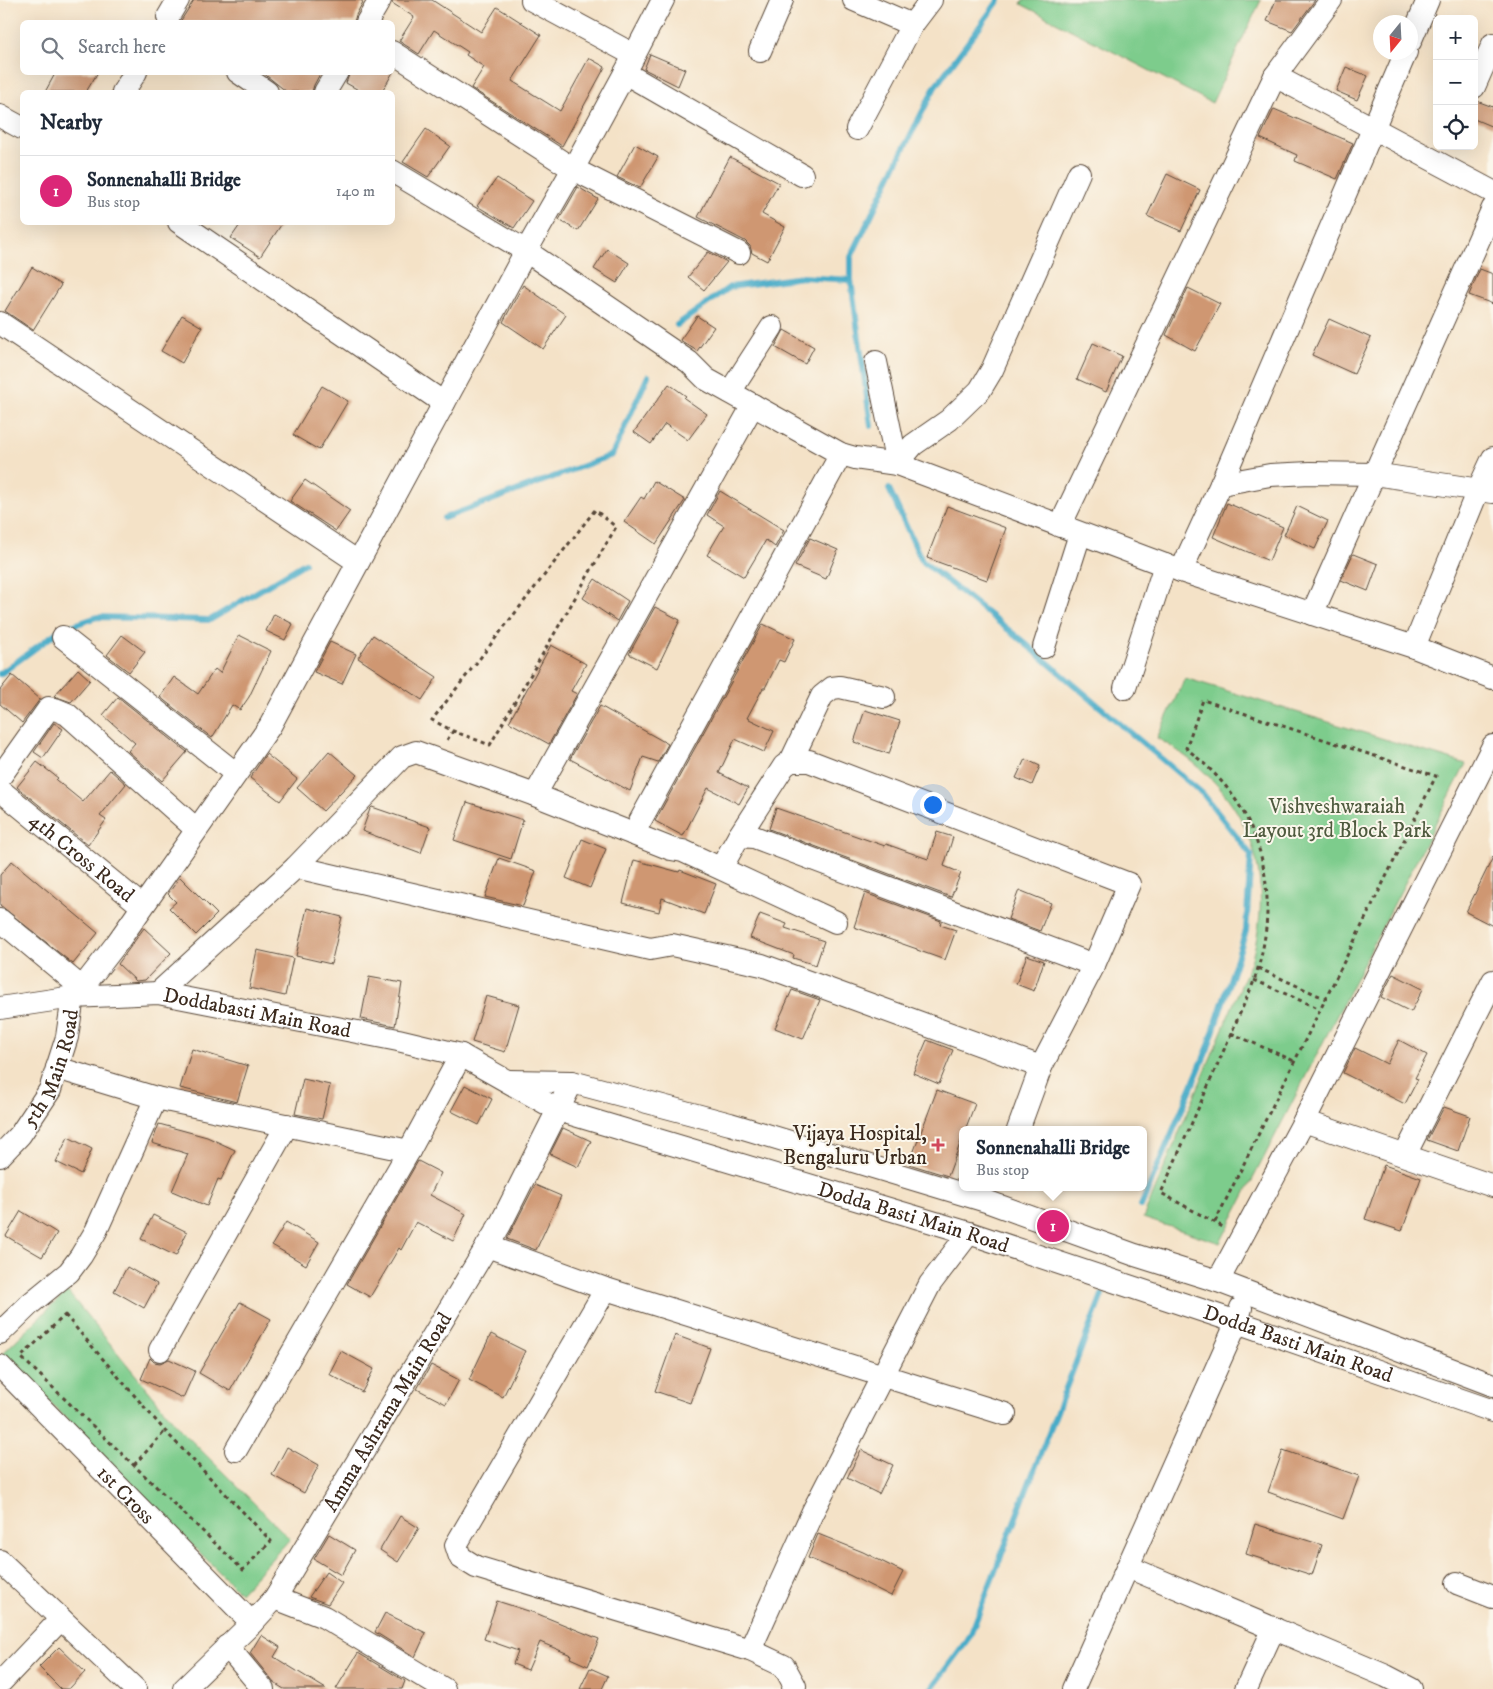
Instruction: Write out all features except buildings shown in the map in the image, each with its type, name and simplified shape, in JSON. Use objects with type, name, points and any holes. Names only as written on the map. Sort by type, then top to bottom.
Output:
[{"type":"street","points":[[368,20],[380,0]]},
{"type":"street","points":[[532,0],[802,175]]},
{"type":"street","points":[[0,920],[78,992],[117,942],[270,726],[663,0]]},
{"type":"street","points":[[760,52],[782,0]]},
{"type":"street","points":[[854,0],[912,25]]},
{"type":"street","points":[[857,129],[912,25],[931,0]]},
{"type":"street","points":[[1044,647],[1070,530],[1275,76],[1331,0]]},
{"type":"street","points":[[1418,23],[1428,0]]},
{"type":"street","points":[[1478,79],[1493,44]]},
{"type":"street","points":[[395,54],[573,169],[739,253]]},
{"type":"street","points":[[1125,688],[1173,568],[1221,484],[1403,60]]},
{"type":"street","points":[[124,90],[134,75]]},
{"type":"street","points":[[242,75],[264,90]]},
{"type":"street","points":[[326,90],[335,75]]},
{"type":"street","points":[[1275,76],[1374,128],[1445,155],[1493,192]]},
{"type":"street","points":[[0,116],[20,127]]},
{"type":"street","points":[[395,173],[526,251],[689,362],[706,379],[841,454],[897,464],[1173,568],[1414,647],[1493,678]]},
{"type":"street","points":[[897,464],[913,445],[949,420],[980,390],[988,377],[1079,173]]},
{"type":"street","points":[[1312,614],[1493,208]]},
{"type":"street","points":[[183,225],[444,403]]},
{"type":"street","points":[[0,323],[358,562]]},
{"type":"street","points":[[730,392],[772,327]]},
{"type":"street","points":[[876,362],[897,464]]},
{"type":"street","points":[[535,795],[753,405]]},
{"type":"street","points":[[633,834],[841,454]]},
{"type":"street","points":[[1414,647],[1486,491],[1493,458]]},
{"type":"street","points":[[1221,484],[1270,475],[1310,473],[1374,474],[1486,491]]},
{"type":"street","points":[[63,637],[235,773]]},
{"type":"street","points":[[721,868],[739,836],[784,766],[791,761],[822,696],[832,688],[840,687],[884,697]]},
{"type":"street","points":[[0,777],[49,708],[55,708],[67,714],[196,829]]},
{"type":"street","points":[[1218,1281],[1304,1121],[1493,746]]},
{"type":"street","points":[[158,994],[296,867],[402,757],[416,752],[535,795],[671,849],[683,851],[836,922]]},
{"type":"street","points":[[791,761],[809,761],[1129,884],[1094,965],[1041,1067],[1019,1126]]},
{"type":"street","name":"4th Cross Road","points":[[0,790],[142,906]]},
{"type":"street","points":[[739,836],[754,837],[1094,965]]},
{"type":"street","points":[[296,867],[650,949],[672,945],[762,964],[1041,1067]]},
{"type":"street","points":[[1405,1155],[1493,981]]},
{"type":"street","name":"Doddabasti Main Road","points":[[0,1008],[78,992],[158,994],[398,1040],[461,1055],[505,1081]]},
{"type":"street","name":"5th Main Road","points":[[0,1156],[20,1135],[50,1090],[67,1037],[78,992]]},
{"type":"street","points":[[236,1450],[409,1151],[461,1055]]},
{"type":"street","points":[[57,1068],[156,1098],[409,1151]]},
{"type":"street","name":"Dodda Basti Main Road","points":[[505,1081],[572,1082],[959,1186]]},
{"type":"street","name":"Dodda Basti Main Road","points":[[505,1081],[558,1110],[969,1232],[1493,1411]]},
{"type":"street","points":[[558,1110],[572,1082]]},
{"type":"street","points":[[0,1333],[31,1303],[69,1272],[81,1256],[96,1231],[156,1098]]},
{"type":"street","name":"Amma Ashrama Main Road","points":[[184,1689],[275,1598],[500,1225],[558,1110]]},
{"type":"street","points":[[1304,1121],[1493,1186]]},
{"type":"street","points":[[160,1350],[288,1126]]},
{"type":"street","name":"Dodda Basti Main Road","points":[[989,1194],[1090,1238],[1135,1255],[1218,1281],[1493,1384]]},
{"type":"street","points":[[750,1650],[813,1511],[882,1375],[930,1284],[969,1232]]},
{"type":"street","points":[[487,1246],[606,1289],[1005,1414]]},
{"type":"street","points":[[606,1289],[456,1545],[460,1558],[476,1567],[750,1650],[784,1666],[795,1686],[793,1689]]},
{"type":"street","points":[[1073,1689],[1236,1322],[1246,1292]]},
{"type":"street","name":"1st Cross","points":[[0,1366],[252,1622]]},
{"type":"street","points":[[0,1561],[135,1689]]},
{"type":"street","points":[[1128,1567],[1274,1628],[1383,1682],[1411,1689]]},
{"type":"street","points":[[1457,1582],[1493,1597]]},
{"type":"street","points":[[275,1598],[324,1617],[444,1689]]},
{"type":"street","points":[[0,1683],[62,1619]]},
{"type":"street","points":[[1246,1689],[1274,1628]]},
{"type":"street","points":[[227,1646],[263,1689]]},
{"type":"path","points":[[595,510],[616,526],[490,745],[453,731],[432,720],[595,510]]},
{"type":"path","points":[[1215,1222],[1436,776],[1203,700],[1186,748],[1206,764],[1224,783],[1250,826],[1260,850],[1265,875],[1268,913],[1265,943],[1254,980],[1161,1193],[1241,1237]]},
{"type":"path","points":[[434,759],[453,731]]},
{"type":"path","points":[[1258,968],[1326,998]]},
{"type":"path","points":[[1254,980],[1320,1009]]},
{"type":"path","points":[[1231,1033],[1294,1061]]},
{"type":"path","points":[[65,1315],[165,1432],[271,1541],[243,1570],[134,1465],[21,1357],[65,1315]]},
{"type":"path","points":[[134,1465],[165,1432]]},
{"type":"green space","points":[[1023,0],[1261,0],[1212,103],[1021,4]]},
{"type":"green space","name":"Vishveshwaraiah Layout 3rd Block Park","points":[[1185,678],[1466,764],[1220,1243],[1143,1218],[1251,962],[1259,927],[1260,893],[1257,861],[1247,832],[1232,805],[1212,780],[1187,758],[1157,738]]},
{"type":"green space","points":[[67,1291],[179,1428],[290,1539],[240,1593],[2,1354]]},
{"type":"waterway","points":[[871,426],[851,280],[851,257],[935,87],[999,0]]},
{"type":"waterway","points":[[677,325],[730,287],[802,277],[851,280]]},
{"type":"waterway","points":[[444,518],[612,455],[648,376]]},
{"type":"waterway","points":[[889,489],[922,561],[1020,639],[1203,794],[1251,855],[1246,931],[1208,1048],[1141,1206]]},
{"type":"waterway","points":[[0,674],[60,630],[97,617],[210,620],[305,563]]},
{"type":"waterway","points":[[931,1689],[970,1636],[1102,1295]]},
{"type":"place","name":"Vijaya Hospital, Bengaluru Urban","points":[[938,1145]]},
{"type":"place","name":"Sonnenahalli Bridge","points":[[1053,1226]]}]
